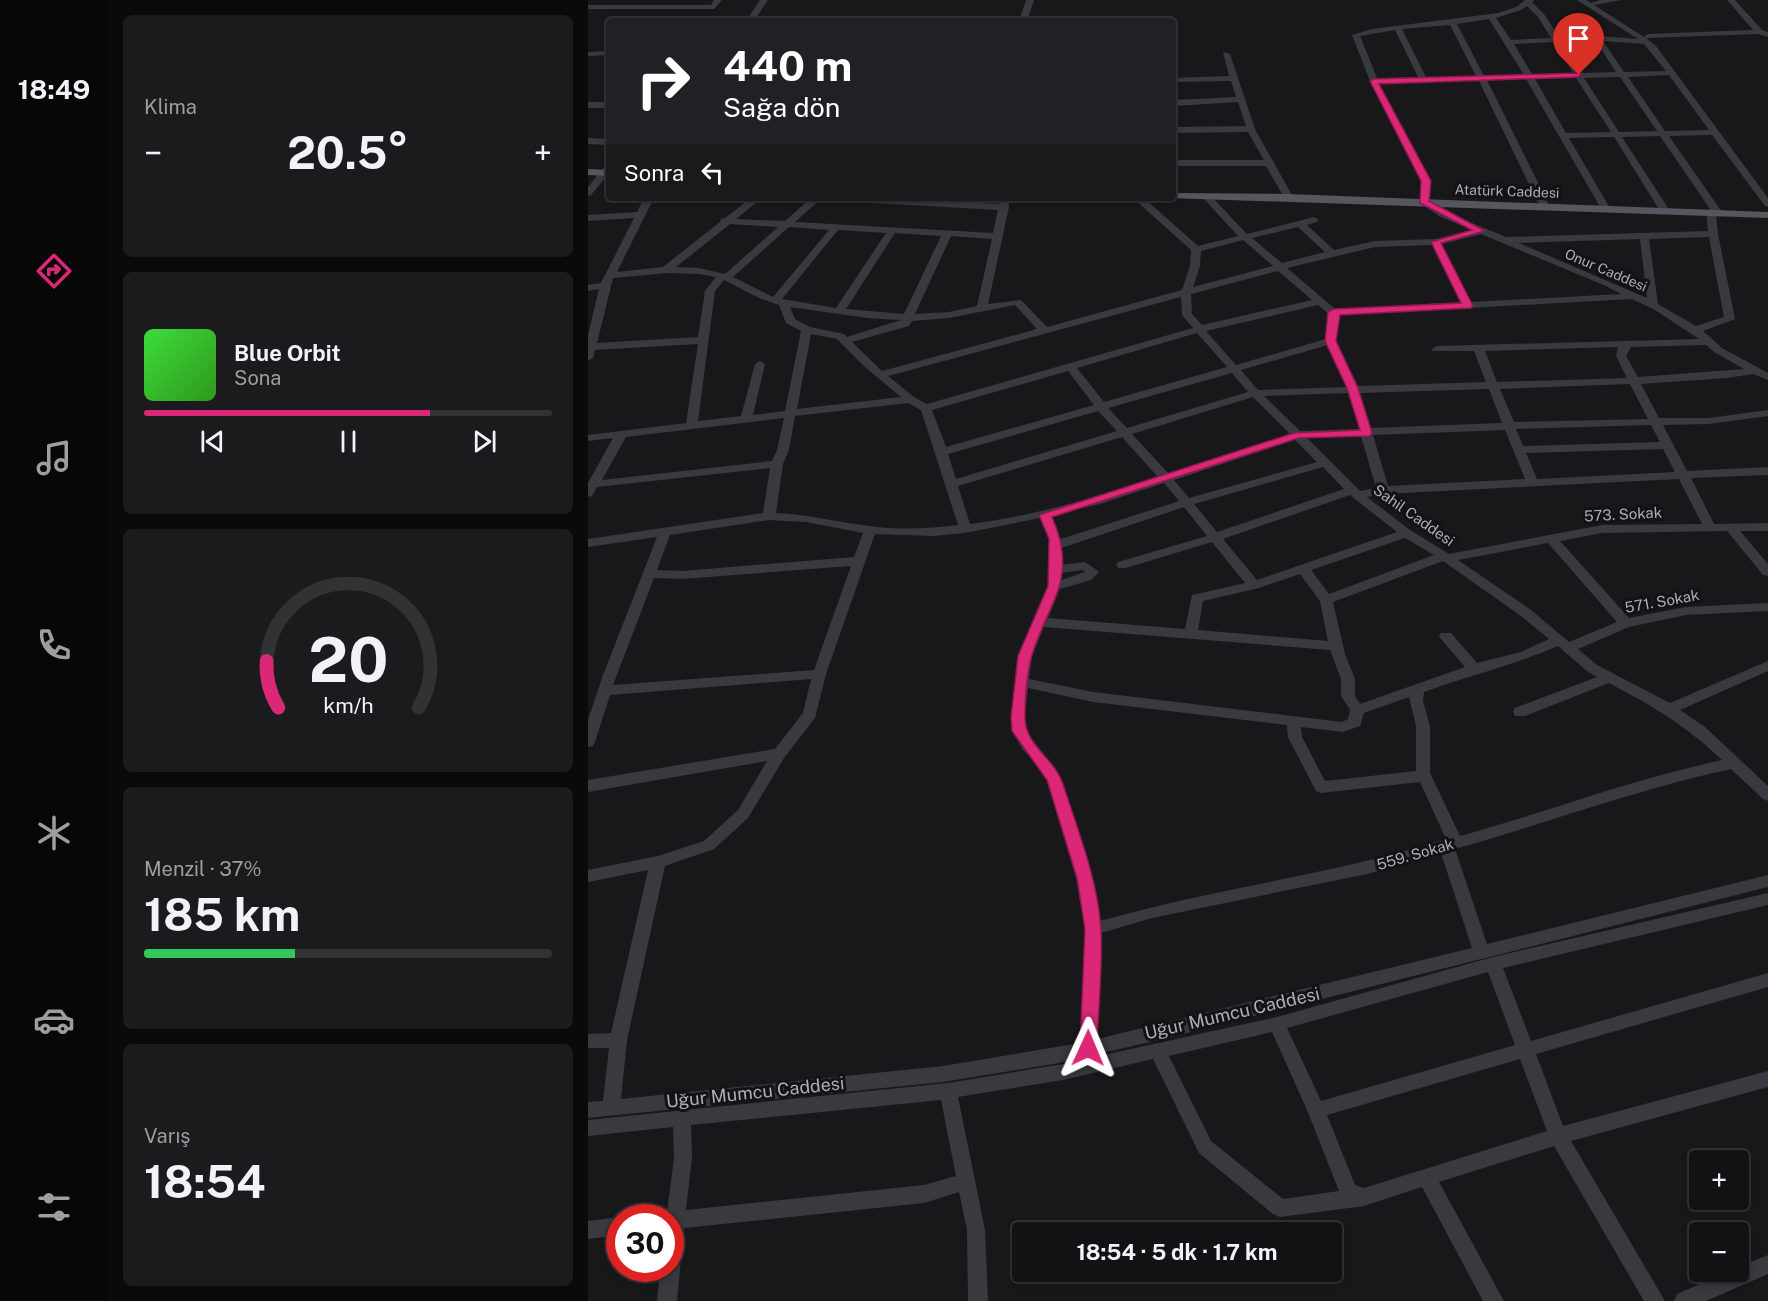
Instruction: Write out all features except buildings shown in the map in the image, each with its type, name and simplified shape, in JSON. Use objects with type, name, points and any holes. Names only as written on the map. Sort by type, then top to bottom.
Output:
[{"type":"main road","points":[[588,172],[606,171]]},
{"type":"main road","name":"Atatürk Caddesi","points":[[1176,196],[1288,197],[1768,215]]},
{"type":"street","points":[[589,8],[668,4],[714,7],[718,0]]},
{"type":"street","points":[[752,18],[764,0]]},
{"type":"street","points":[[1024,18],[1030,0]]},
{"type":"street","points":[[1581,0],[1647,39],[1768,204]]},
{"type":"street","points":[[1592,2],[1617,0]]},
{"type":"street","points":[[1731,0],[1764,34]]},
{"type":"street","points":[[1425,203],[1426,181],[1374,81],[1356,35],[1491,16],[1530,1],[1579,75],[1614,135],[1665,211]]},
{"type":"street","points":[[1592,2],[1658,46],[1768,191]]},
{"type":"street","points":[[1491,16],[1509,42],[1606,210]]},
{"type":"street","points":[[1452,22],[1482,78],[1492,103],[1514,139],[1545,207]]},
{"type":"street","points":[[1398,29],[1423,80]]},
{"type":"street","points":[[1509,42],[1764,34]]},
{"type":"street","points":[[1597,38],[1664,133],[1714,212],[1713,234],[1730,319],[1695,330]]},
{"type":"street","points":[[588,54],[606,52]]},
{"type":"street","points":[[1226,54],[1251,129],[1288,197]]},
{"type":"street","points":[[1374,81],[1670,73]]},
{"type":"street","points":[[1176,80],[1233,78]]},
{"type":"street","points":[[1176,103],[1241,99]]},
{"type":"street","points":[[588,105],[606,105]]},
{"type":"street","points":[[1176,130],[1251,129]]},
{"type":"street","points":[[1564,136],[1714,132]]},
{"type":"street","points":[[588,141],[606,142]]},
{"type":"street","points":[[1176,163],[1269,163]]},
{"type":"street","points":[[588,193],[606,172]]},
{"type":"street","points":[[1207,197],[1245,237],[1334,312],[1632,296]]},
{"type":"street","points":[[647,201],[607,281],[592,323],[589,353],[703,340]]},
{"type":"street","points":[[667,269],[724,221],[753,201]]},
{"type":"street","points":[[692,424],[710,291],[813,201]]},
{"type":"street","points":[[963,201],[1005,202],[995,236],[982,307]]},
{"type":"street","points":[[1141,201],[1196,249],[1314,220]]},
{"type":"street","name":"Onur Caddesi","points":[[1425,203],[1480,231],[1653,305],[1695,330],[1708,342],[1768,377]]},
{"type":"street","points":[[588,218],[640,215]]},
{"type":"street","points":[[724,221],[995,236]]},
{"type":"street","points":[[1300,223],[1332,253]]},
{"type":"street","points":[[780,301],[835,228]]},
{"type":"street","points":[[840,310],[892,231]]},
{"type":"street","points":[[882,374],[1332,253],[1375,244],[1436,242],[1480,231]]},
{"type":"street","points":[[846,341],[889,331],[905,324],[947,234]]},
{"type":"street","points":[[1505,240],[1713,234]]},
{"type":"street","points":[[1644,235],[1653,305]]},
{"type":"street","points":[[1436,242],[1467,306]]},
{"type":"street","name":"Sahil Caddesi","points":[[1196,249],[1197,257],[1185,291],[1186,315],[1255,393],[1355,493],[1406,533],[1526,613],[1592,668],[1669,709],[1700,731],[1768,795]]},
{"type":"street","points":[[588,288],[607,281],[667,269],[724,277],[760,295],[780,301],[910,317],[950,315],[1017,302],[1044,330]]},
{"type":"street","points":[[780,301],[790,321],[807,330],[840,336],[910,399],[926,408],[965,529]]},
{"type":"street","points":[[926,408],[1200,329],[1320,301]]},
{"type":"street","points":[[1334,312],[1331,341],[1353,388],[1383,490]]},
{"type":"street","points":[[769,516],[777,464],[783,450],[807,330]]},
{"type":"street","points":[[942,452],[1331,341]]},
{"type":"street","points":[[1437,349],[1708,342]]},
{"type":"street","points":[[1628,344],[1622,350],[1621,356],[1710,527]]},
{"type":"street","points":[[1478,348],[1532,482]]},
{"type":"street","points":[[746,419],[760,364]]},
{"type":"street","points":[[1070,366],[1102,408],[1166,478],[1254,585]]},
{"type":"street","points":[[952,484],[1255,393],[1494,383],[1634,381],[1727,375],[1755,370]]},
{"type":"street","points":[[588,438],[910,399]]},
{"type":"street","points":[[588,543],[769,516],[806,518],[870,530],[933,532],[965,529],[1045,515],[1298,435],[1654,421],[1709,421],[1768,413]]},
{"type":"street","points":[[591,489],[621,435]]},
{"type":"street","points":[[1518,450],[1667,445]]},
{"type":"street","points":[[1056,545],[1185,503],[1325,463]]},
{"type":"street","points":[[591,489],[777,464]]},
{"type":"street","points":[[1122,565],[1355,493],[1768,471]]},
{"type":"street","points":[[1045,515],[1053,529],[1056,545],[1055,586],[1025,656],[1019,731],[1028,746],[1046,765],[1054,780],[1084,878],[1093,929],[1088,1048]]},
{"type":"street","points":[[1730,527],[1768,572]]},
{"type":"street","name":"573. Sokak","points":[[1326,600],[1445,557],[1602,529],[1768,527]]},
{"type":"street","points":[[588,742],[666,530]]},
{"type":"street","points":[[588,876],[658,862],[709,845],[743,814],[779,754],[810,714],[819,674],[870,530]]},
{"type":"street","points":[[1191,634],[1197,598],[1254,585],[1406,533]]},
{"type":"street","points":[[1551,539],[1626,623]]},
{"type":"street","points":[[650,574],[691,574],[859,561]]},
{"type":"street","points":[[1055,570],[1085,566],[1093,572],[1086,577],[1055,586]]},
{"type":"street","points":[[1022,682],[1093,697],[1343,727],[1355,722],[1357,710],[1348,696],[1348,679],[1336,646],[1326,600],[1303,569]]},
{"type":"street","name":"571. Sokak","points":[[1357,710],[1474,669],[1562,645],[1626,623],[1686,611],[1768,607]]},
{"type":"street","points":[[1039,622],[1336,646]]},
{"type":"street","points":[[1446,636],[1474,669]]},
{"type":"street","points":[[1669,709],[1768,666]]},
{"type":"street","points":[[605,691],[819,674]]},
{"type":"street","points":[[1520,712],[1610,677]]},
{"type":"street","points":[[1417,689],[1416,701],[1424,726],[1423,776],[1450,844],[1487,958],[1558,1136],[1655,1301]]},
{"type":"street","points":[[1294,721],[1295,737],[1321,787],[1423,776]]},
{"type":"street","points":[[588,786],[779,754]]},
{"type":"street","name":"559. Sokak","points":[[1093,929],[1152,912],[1367,868],[1683,774],[1733,763]]},
{"type":"street","points":[[611,1107],[618,1040],[658,862]]},
{"type":"street","name":"Uğur Mumcu Caddesi","points":[[588,1128],[948,1091],[1063,1072],[1277,1024],[1487,958],[1768,881]]},
{"type":"street","name":"Uğur Mumcu Caddesi","points":[[588,1110],[942,1074],[1088,1048],[1487,958],[1768,899]]},
{"type":"street","points":[[1316,1110],[1768,980]]},
{"type":"street","points":[[1277,1024],[1316,1110],[1348,1191],[1364,1197]]},
{"type":"street","points":[[588,1041],[618,1040]]},
{"type":"street","points":[[1158,1051],[1205,1147],[1280,1208],[1364,1197],[1558,1136],[1768,1079]]},
{"type":"street","points":[[948,1091],[976,1230],[978,1301]]},
{"type":"street","points":[[676,1204],[683,1158],[682,1119]]},
{"type":"street","points":[[1427,1178],[1494,1301]]},
{"type":"street","points":[[684,1219],[924,1194],[965,1182]]},
{"type":"street","points":[[588,1230],[606,1228]]},
{"type":"street","points":[[1684,1301],[1768,1264]]},
{"type":"street","points":[[667,1301],[669,1282]]},
{"type":"route","points":[[1088,1048],[1093,929],[1084,878],[1069,821],[1054,780],[1046,765],[1028,746],[1019,731],[1018,717],[1025,656],[1055,586],[1055,539],[1053,529],[1045,515],[1096,501],[1298,435],[1366,433],[1353,388],[1331,341],[1334,312],[1467,306],[1436,242],[1480,231],[1442,214],[1425,203],[1426,181],[1374,81],[1579,75]]}]
